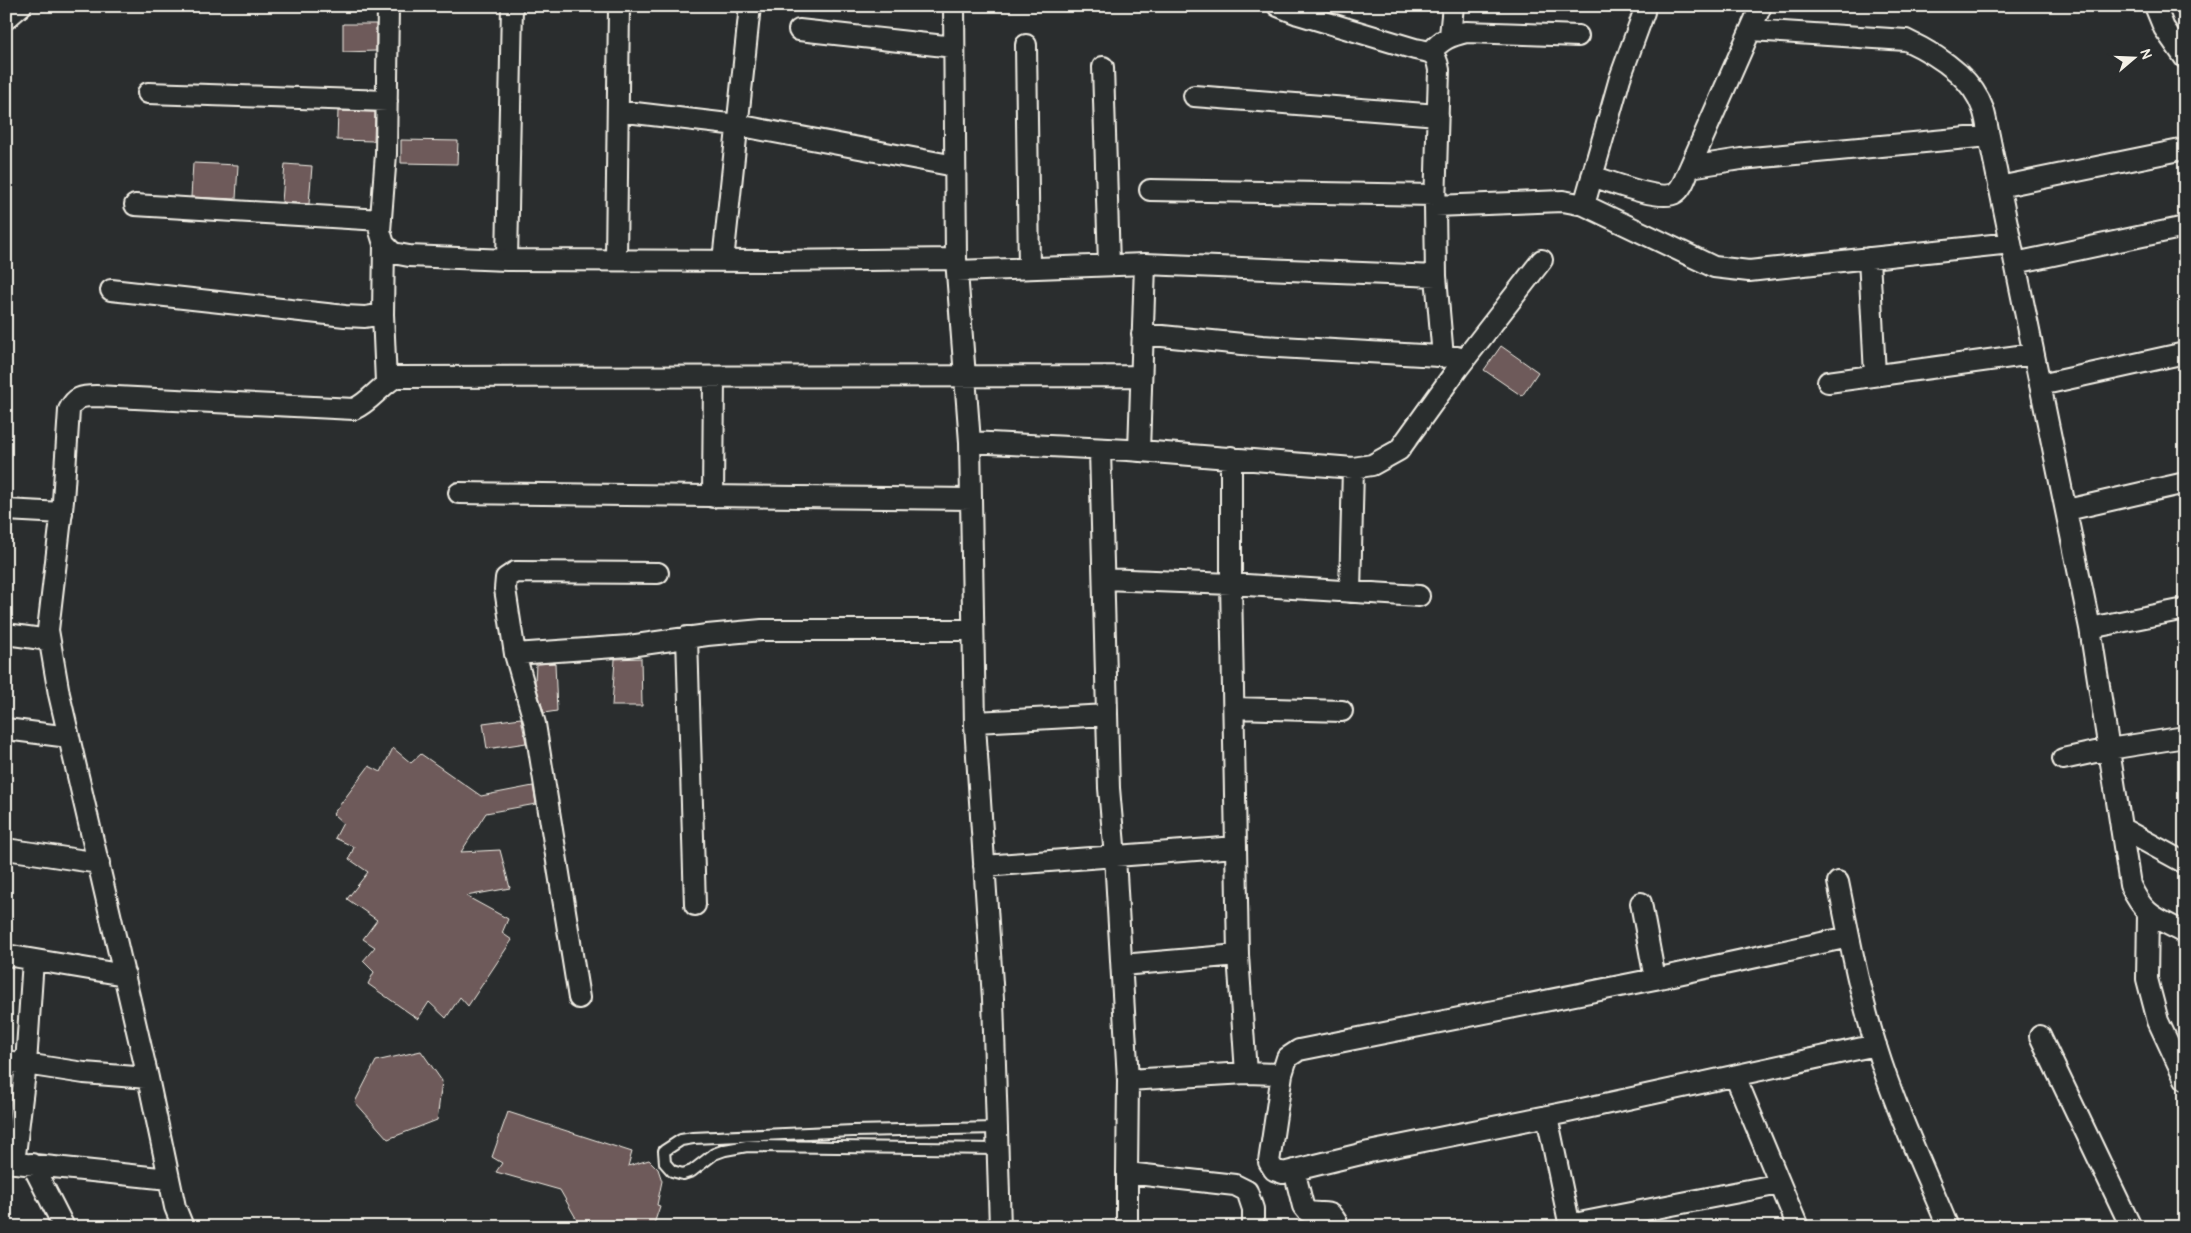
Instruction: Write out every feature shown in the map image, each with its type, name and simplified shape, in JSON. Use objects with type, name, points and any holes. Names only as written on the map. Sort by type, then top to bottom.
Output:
[{"type":"street","points":[[6,19],[21,6]]},
{"type":"street","points":[[386,382],[383,314],[384,244],[380,231],[386,154],[388,6]]},
{"type":"street","points":[[507,260],[512,6]]},
{"type":"street","points":[[616,260],[619,6]]},
{"type":"street","points":[[723,261],[750,6]]},
{"type":"street","points":[[954,6],[957,265],[970,442],[975,722],[993,999],[1000,1227]]},
{"type":"street","points":[[1278,6],[1307,17],[1431,52],[1437,57],[1439,70],[1435,200],[1436,276],[1443,357]]},
{"type":"street","points":[[1450,35],[1453,6]]},
{"type":"street","points":[[1592,176],[1657,195],[1670,196],[1677,192],[1690,167],[1760,6]]},
{"type":"street","points":[[2155,6],[2164,28],[2185,58]]},
{"type":"street","points":[[1584,205],[1620,78],[1644,12]]},
{"type":"street","points":[[798,30],[954,47]]},
{"type":"street","points":[[1751,30],[1906,40],[1923,48],[1967,82],[1984,109],[1998,187],[2067,510],[2090,628],[2130,885],[2139,903],[2148,914],[2185,934]]},
{"type":"street","points":[[1431,52],[1442,40],[1450,35],[1466,32],[1578,36]]},
{"type":"street","points":[[1026,45],[1029,268]]},
{"type":"street","points":[[1103,67],[1110,265]]},
{"type":"street","points":[[148,93],[387,101]]},
{"type":"street","points":[[1194,96],[1438,115]]},
{"type":"street","points":[[618,110],[737,125],[955,166]]},
{"type":"street","points":[[1690,167],[1741,159],[1989,136]]},
{"type":"street","points":[[1998,187],[2185,149]]},
{"type":"street","points":[[1150,190],[1435,200],[1563,201],[1584,205],[1714,267],[1731,270],[1749,271],[2011,243]]},
{"type":"street","points":[[135,205],[381,220]]},
{"type":"street","points":[[2015,263],[2185,227]]},
{"type":"street","points":[[384,244],[393,253],[409,256],[507,260],[723,261],[1029,268],[1145,264],[1436,276]]},
{"type":"street","points":[[1869,258],[1875,376]]},
{"type":"street","points":[[970,442],[1231,457],[1353,468],[1372,465],[1399,450],[1466,358],[1542,260]]},
{"type":"street","points":[[1139,451],[1145,264]]},
{"type":"street","points":[[111,290],[345,316],[365,317],[383,314]]},
{"type":"street","points":[[1142,334],[1262,346],[1466,358]]},
{"type":"street","points":[[2040,385],[2185,353]]},
{"type":"street","points":[[1828,382],[2033,354]]},
{"type":"street","points":[[183,1227],[175,1208],[125,975],[54,672],[48,630],[62,513],[69,410],[73,400],[82,396],[354,409],[365,404],[386,382],[396,377],[1141,376]]},
{"type":"street","points":[[713,497],[714,377]]},
{"type":"street","points":[[1100,450],[1109,788],[1115,857],[1128,1080],[1127,1227]]},
{"type":"street","points":[[1231,457],[1231,584],[1235,708],[1238,955],[1246,1073]]},
{"type":"street","points":[[1350,592],[1353,468]]},
{"type":"street","points":[[2067,510],[2185,483]]},
{"type":"street","points":[[459,493],[971,499]]},
{"type":"street","points":[[6,510],[62,513]]},
{"type":"street","points":[[579,998],[536,724],[515,654],[505,589],[506,578],[515,572],[658,573]]},
{"type":"street","points":[[1104,579],[1231,584],[1419,596]]},
{"type":"street","points":[[2090,628],[2185,609]]},
{"type":"street","points":[[515,654],[629,646],[687,637],[762,630],[972,630]]},
{"type":"street","points":[[6,634],[50,640]]},
{"type":"street","points":[[687,637],[695,906]]},
{"type":"street","points":[[1235,708],[1342,711]]},
{"type":"street","points":[[975,722],[1107,715]]},
{"type":"street","points":[[6,729],[69,737]]},
{"type":"street","points":[[2063,759],[2109,749],[2185,737]]},
{"type":"street","points":[[2121,828],[2185,863]]},
{"type":"street","points":[[984,866],[1236,847]]},
{"type":"street","points":[[6,849],[99,863]]},
{"type":"street","points":[[1838,882],[1849,937],[1876,1045],[1903,1120],[1948,1227]]},
{"type":"street","points":[[1641,903],[1655,979]]},
{"type":"street","points":[[2148,914],[2148,979],[2158,1021],[2185,1079]]},
{"type":"street","points":[[1849,937],[1655,979],[1299,1050],[1287,1058],[1282,1074],[1269,1162],[1274,1170],[1283,1173],[1369,1152],[1547,1116],[1876,1045]]},
{"type":"street","points":[[6,955],[125,975]]},
{"type":"street","points":[[1122,965],[1238,955]]},
{"type":"street","points":[[33,960],[17,1163],[64,1227]]},
{"type":"street","points":[[2040,1036],[2131,1227]]},
{"type":"street","points":[[6,1061],[84,1073],[148,1078]]},
{"type":"street","points":[[1128,1080],[1246,1073],[1282,1074]]},
{"type":"street","points":[[1736,1076],[1798,1227]]},
{"type":"street","points":[[1547,1116],[1569,1226],[1780,1184]]},
{"type":"street","points":[[17,1163],[169,1179]]},
{"type":"street","points":[[1294,1170],[1303,1206],[1307,1211],[1329,1212],[1335,1217],[1339,1227]]},
{"type":"street","points":[[1128,1173],[1234,1184],[1247,1191],[1254,1209],[1252,1227]]},
{"type":"lane","points":[[997,1128],[853,1130],[693,1138],[680,1140],[664,1151],[665,1163],[672,1171],[683,1174],[692,1171],[714,1154],[747,1146],[999,1148]]},
{"type":"building","points":[[343,24],[376,24],[376,51],[343,52]]},
{"type":"building","points":[[338,111],[375,112],[374,141],[337,140]]},
{"type":"building","points":[[401,140],[458,141],[457,164],[401,163]]},
{"type":"building","points":[[193,163],[238,165],[236,199],[191,197]]},
{"type":"building","points":[[285,164],[312,166],[309,204],[282,202]]},
{"type":"building","points":[[1501,346],[1538,372],[1522,396],[1484,370]]},
{"type":"building","points":[[641,658],[642,706],[612,706],[615,659]]},
{"type":"building","points":[[555,663],[557,711],[544,713],[535,682],[536,664]]},
{"type":"building","points":[[521,718],[526,743],[487,749],[483,723]]},
{"type":"building","points":[[393,748],[411,763],[421,754],[481,796],[533,786],[536,804],[486,813],[461,852],[500,850],[510,888],[466,896],[508,919],[502,933],[512,940],[468,1006],[460,997],[446,1018],[429,1002],[418,1019],[368,984],[374,972],[363,961],[375,947],[363,939],[377,920],[347,899],[368,872],[349,859],[354,847],[335,838],[343,823],[333,814],[369,766],[381,772]]},
{"type":"building","points":[[421,1051],[442,1081],[437,1120],[388,1139],[355,1102],[376,1061]]},
{"type":"building","points":[[508,1112],[632,1152],[628,1166],[649,1160],[658,1169],[662,1181],[657,1205],[660,1206],[653,1227],[581,1227],[560,1190],[496,1172],[502,1163],[492,1157]]}]
